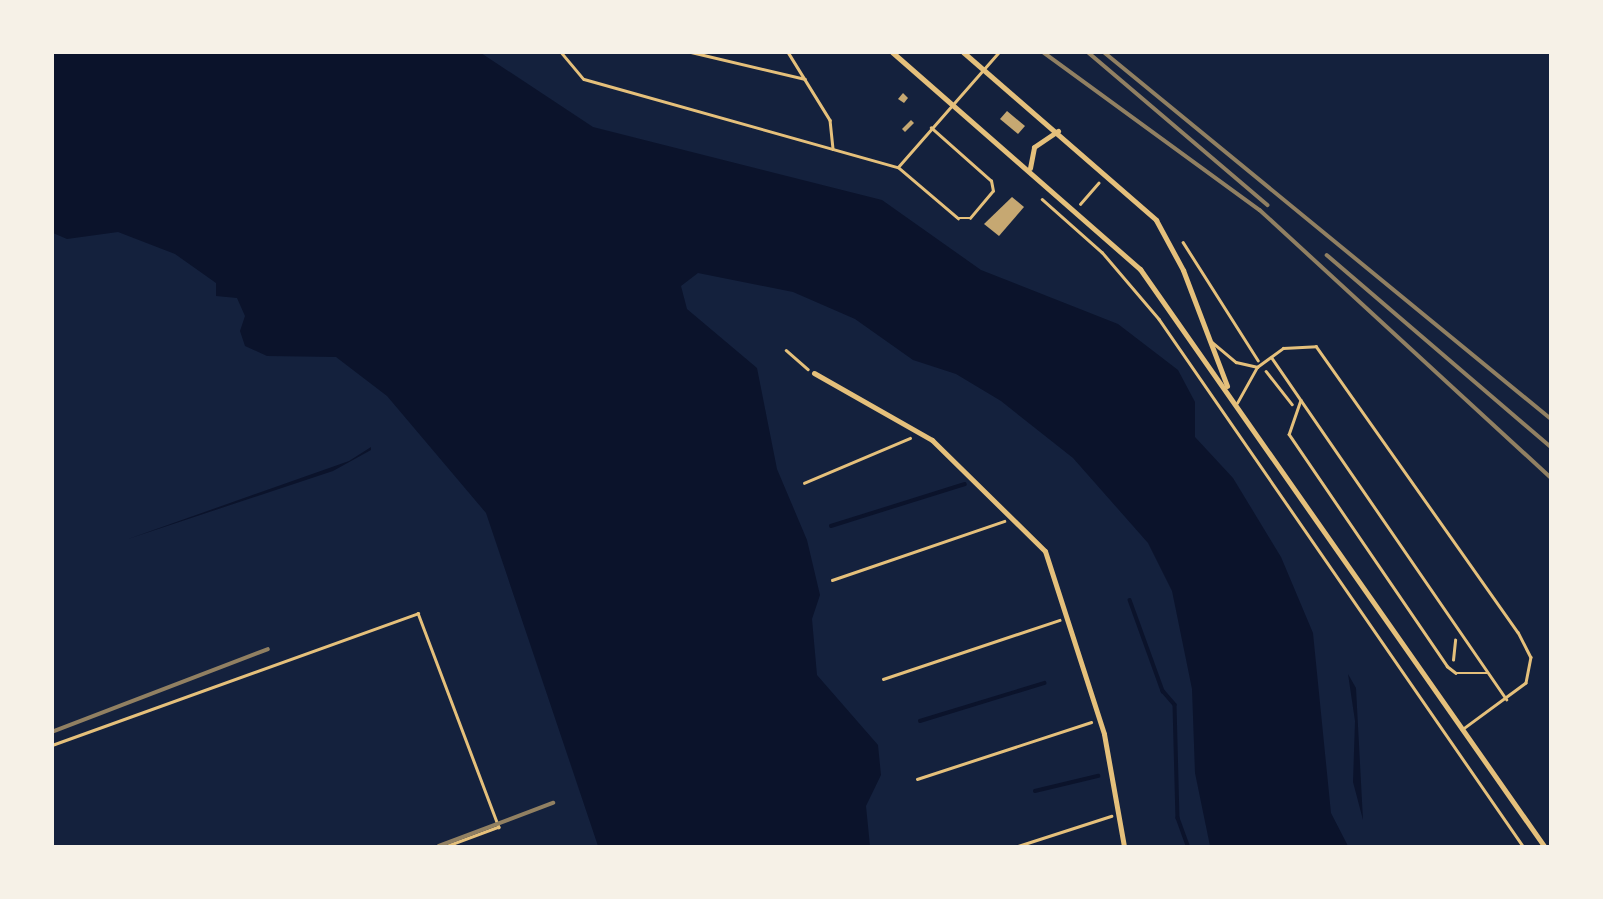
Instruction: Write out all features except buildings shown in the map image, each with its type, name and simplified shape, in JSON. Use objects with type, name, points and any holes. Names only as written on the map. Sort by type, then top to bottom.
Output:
[{"type":"street","points":[[892,52],[1076,208],[1140,269],[1230,391],[1544,846]]},
{"type":"street","points":[[963,52],[1107,173],[1171,243],[1230,391]]},
{"type":"street","points":[[1030,168],[1034,147],[1058,131]]},
{"type":"street","points":[[814,373],[921,433],[1011,516],[1050,559],[1114,780],[1114,815],[1124,846]]},
{"type":"lane","points":[[561,52],[584,79],[898,167],[958,218],[970,218],[993,191],[991,181],[931,128]]},
{"type":"lane","points":[[691,52],[805,79]]},
{"type":"lane","points":[[788,52],[830,120],[833,149]]},
{"type":"lane","points":[[898,167],[999,52]]},
{"type":"lane","points":[[1211,341],[1236,362],[1257,367]]},
{"type":"lane","points":[[1237,403],[1257,367],[1272,357],[1299,344],[1328,356],[1518,632],[1531,657],[1530,673],[1506,699],[1462,730]]},
{"type":"lane","points":[[1272,357],[1506,699]]},
{"type":"lane","points":[[1301,400],[1289,434],[1447,666],[1456,673],[1489,673]]},
{"type":"lane","points":[[52,745],[418,613],[499,827],[448,846]]},
{"type":"path","points":[[1066,219],[1107,173]]},
{"type":"path","points":[[1042,199],[1066,219],[1165,327],[1522,846]]},
{"type":"path","points":[[1183,242],[1261,364],[1296,409]]},
{"type":"path","points":[[786,349],[814,373]]},
{"type":"path","points":[[804,483],[921,433]]},
{"type":"path","points":[[832,580],[1011,516]]},
{"type":"path","points":[[883,679],[1068,617]]},
{"type":"path","points":[[1447,666],[1457,642],[1449,631]]},
{"type":"path","points":[[1414,689],[1427,680]]},
{"type":"path","points":[[917,779],[1097,721]]},
{"type":"path","points":[[1018,846],[1114,815]]},
{"type":"water","points":[[53,52],[481,53],[593,127],[882,200],[981,270],[1118,324],[1178,370],[1195,402],[1195,437],[1233,478],[1281,557],[1313,633],[1331,813],[1348,846],[1210,846],[1195,773],[1192,689],[1172,591],[1148,543],[1073,458],[1001,401],[956,374],[913,360],[855,319],[793,292],[698,273],[681,286],[687,309],[757,368],[777,469],[807,540],[820,595],[812,619],[817,675],[878,745],[881,775],[866,806],[870,846],[598,846],[486,513],[387,396],[336,357],[267,356],[245,346],[240,331],[245,316],[237,298],[216,296],[216,283],[175,254],[118,232],[67,239],[53,233]]},
{"type":"water","points":[[371,447],[371,450],[333,471],[128,539],[349,461]]},
{"type":"water","points":[[1348,674],[1356,688],[1363,820],[1353,782],[1355,721]]},
{"type":"waterway","points":[[831,526],[965,484]]},
{"type":"waterway","points":[[1130,600],[1163,691],[1175,705],[1178,818],[1188,846]]},
{"type":"waterway","points":[[920,721],[1044,683]]},
{"type":"waterway","points":[[1035,791],[1098,776]]},
{"type":"railway","points":[[1043,52],[1260,210],[1550,477]]},
{"type":"railway","points":[[1088,52],[1268,205]]},
{"type":"railway","points":[[1104,52],[1550,418]]},
{"type":"railway","points":[[1327,255],[1550,446]]},
{"type":"railway","points":[[52,732],[268,649]]},
{"type":"railway","points":[[439,846],[553,803]]}]
